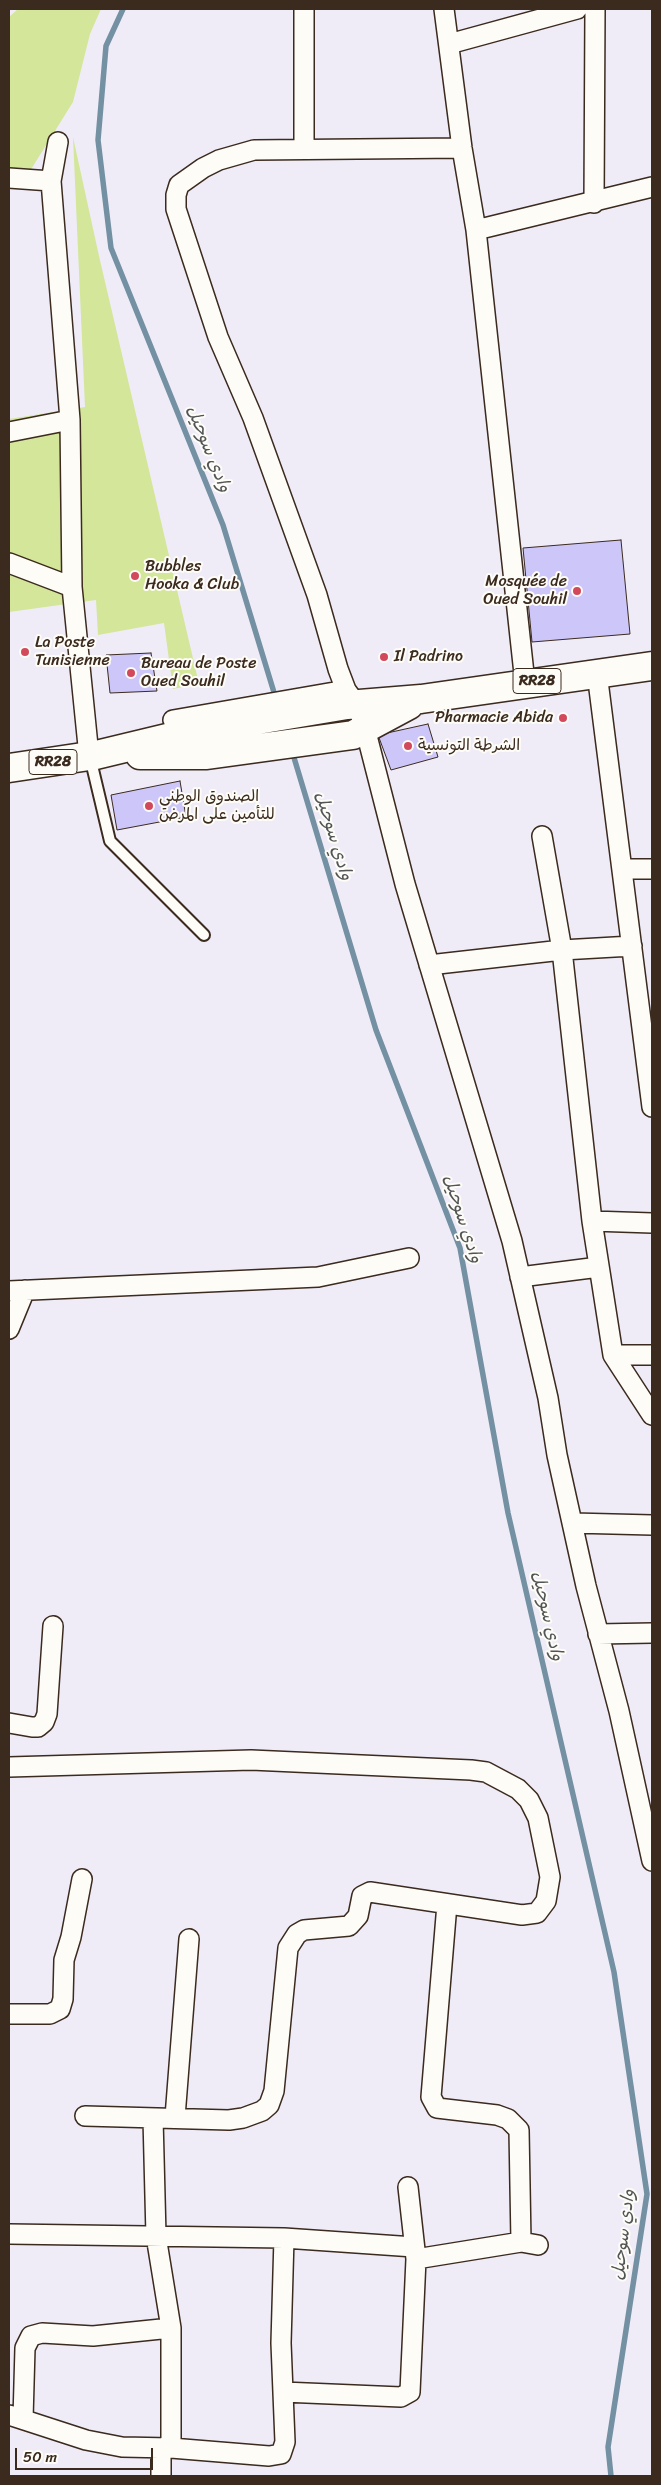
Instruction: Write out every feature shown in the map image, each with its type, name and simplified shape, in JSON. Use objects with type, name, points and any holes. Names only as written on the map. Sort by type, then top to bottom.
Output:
[{"type":"main road","name":"RR28","points":[[9,768],[205,742],[350,709],[652,666]]},
{"type":"street","points":[[304,9],[304,149]]},
{"type":"street","points":[[444,9],[462,148],[476,230],[525,683]]},
{"type":"street","points":[[449,44],[577,9]]},
{"type":"street","points":[[594,203],[595,9]]},
{"type":"street","points":[[58,142],[51,181],[70,420],[72,587],[93,756]]},
{"type":"street","points":[[462,148],[254,150],[219,160],[203,168],[179,185],[176,195],[176,209],[218,337],[253,418],[317,595],[350,709],[390,830],[509,1232],[548,1398],[557,1456],[572,1523],[598,1634],[619,1711],[652,1861]]},
{"type":"street","points":[[9,178],[51,181]]},
{"type":"street","points":[[476,230],[652,188]]},
{"type":"street","points":[[9,432],[70,420]]},
{"type":"street","points":[[9,563],[72,587]]},
{"type":"street","points":[[597,673],[632,946],[645,991],[652,1107]]},
{"type":"street","points":[[173,720],[350,709]]},
{"type":"street","points":[[542,836],[562,950],[592,1221],[613,1355],[652,1415]]},
{"type":"street","points":[[622,869],[652,868]]},
{"type":"street","points":[[429,965],[562,950],[632,946]]},
{"type":"street","points":[[592,1221],[652,1223]]},
{"type":"street","points":[[9,1330],[17,1291],[318,1277],[409,1258]]},
{"type":"street","points":[[520,1277],[599,1267]]},
{"type":"street","points":[[613,1355],[652,1355]]},
{"type":"street","points":[[572,1523],[652,1525]]},
{"type":"street","points":[[9,1723],[38,1727],[44,1722],[47,1714],[53,1626]]},
{"type":"street","points":[[598,1634],[652,1632]]},
{"type":"street","points":[[9,1767],[251,1760],[486,1772],[518,1789],[529,1800],[538,1818],[550,1877],[546,1901],[537,1913],[522,1915],[365,1893],[360,1900],[358,1916],[349,1926],[304,1930],[297,1934],[288,1948],[274,2090],[269,2105],[262,2111],[243,2118],[229,2120],[85,2116]]},
{"type":"street","points":[[9,2014],[50,2014],[60,2009],[63,1999],[64,1960],[71,1937],[82,1879]]},
{"type":"street","points":[[9,2234],[284,2238],[415,2253],[530,2244],[519,2130],[508,2118],[498,2115],[437,2108],[431,2098],[447,1904]]},
{"type":"street","points":[[175,2117],[189,1939]]},
{"type":"street","points":[[153,2118],[156,2236],[171,2328],[166,2448],[161,2476]]},
{"type":"street","points":[[283,2392],[406,2396],[410,2392],[415,2253],[408,2187]]},
{"type":"street","points":[[171,2328],[93,2336],[42,2333],[31,2336],[25,2348],[16,2417],[106,2444],[269,2456],[281,2454],[285,2442],[281,2344],[284,2238]]},
{"type":"lane","points":[[93,756],[110,841],[204,935]]},
{"type":"green space","points":[[18,9],[101,9],[90,34],[73,102],[30,171],[9,168],[9,17]]},
{"type":"green space","points":[[73,137],[199,684],[173,689],[164,623],[98,635],[96,600],[9,612],[9,419],[85,407]]},
{"type":"building","name":"Mosquée de Oued Souhil","points":[[621,540],[630,634],[532,642],[523,548]]},
{"type":"building","name":"Bureau de Poste Oued Souhil","points":[[151,653],[157,691],[110,693],[106,655]]},
{"type":"building","name":"الشرطة التونسية","points":[[428,724],[438,757],[391,770],[378,735]]},
{"type":"building","name":"الصندوق الوطني للتأمين على المرض","points":[[180,781],[186,817],[117,830],[111,795]]},
{"type":"waterway","name":"وادي سوحيل","points":[[123,9],[106,46],[98,140],[111,248],[223,525],[276,699]]},
{"type":"waterway","name":"وادي سوحيل","points":[[292,751],[376,1030],[460,1248],[508,1513],[614,1972],[647,2194],[608,2447],[611,2476]]},
{"type":"place","name":"Bubbles Hooka & Club","points":[[135,576]]},
{"type":"place","name":"Mosquée de Oued Souhil","points":[[577,591]]},
{"type":"place","name":"La Poste Tunisienne","points":[[25,652]]},
{"type":"place","name":"Il Padrino","points":[[384,657]]},
{"type":"place","name":"Bureau de Poste Oued Souhil","points":[[131,673]]},
{"type":"place","name":"Pharmacie Abida","points":[[563,718]]},
{"type":"place","name":"الشرطة التونسية","points":[[408,746]]},
{"type":"place","name":"الصندوق الوطني للتأمين على المرض","points":[[149,806]]}]
